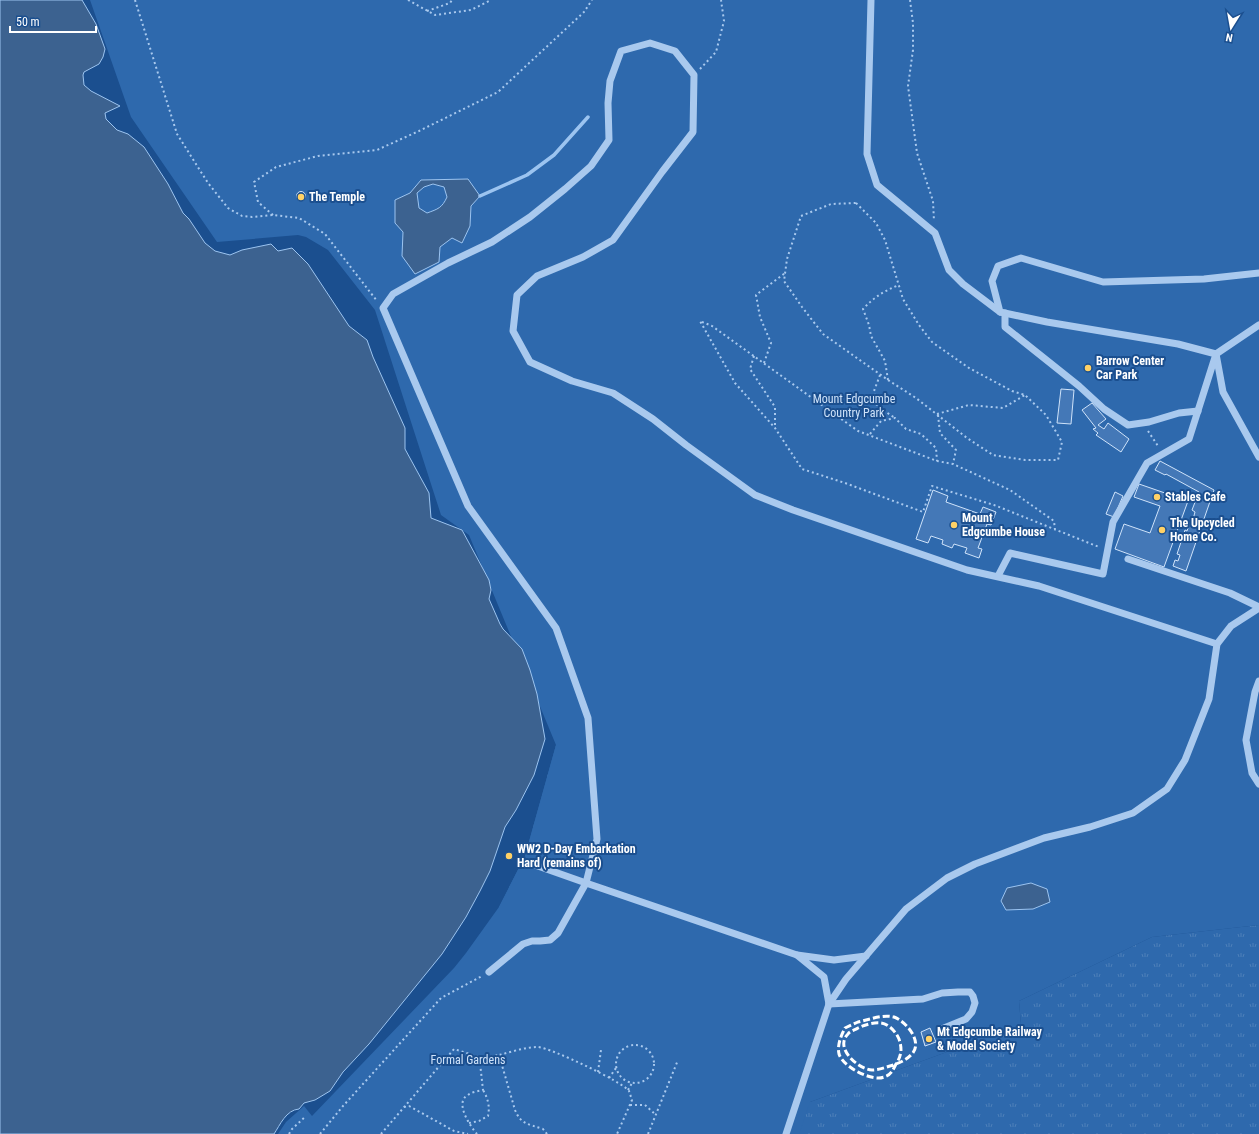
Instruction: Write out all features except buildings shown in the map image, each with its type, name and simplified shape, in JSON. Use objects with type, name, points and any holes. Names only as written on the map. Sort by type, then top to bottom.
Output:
[{"type":"lane","points":[[871,0],[867,154],[877,185],[935,233],[949,270],[963,284],[1002,312],[1047,322],[1178,344],[1216,354]]},
{"type":"lane","points":[[489,972],[524,944],[532,941],[550,940],[558,933],[586,883],[597,839],[588,718],[556,628],[468,506],[383,308],[393,294],[448,263],[492,242],[530,217],[591,166],[609,140],[608,103],[610,80],[622,51],[650,43],[675,51],[694,75],[693,132],[613,240],[583,257],[537,276],[517,295],[513,331],[530,362],[572,381],[613,393],[653,419],[686,445],[756,495],[793,510],[968,570],[1038,586],[1216,644]]},
{"type":"lane","points":[[1198,411],[1179,413],[1143,423],[1128,425],[1104,409],[1079,386],[1005,327],[992,281],[998,266],[1021,258],[1103,282],[1204,279],[1259,272]]},
{"type":"lane","points":[[998,576],[1010,553],[1103,574],[1113,522],[1147,463],[1190,439],[1216,354],[1259,325]]},
{"type":"lane","points":[[1216,354],[1223,392],[1259,456]]},
{"type":"lane","points":[[786,1134],[829,1004],[846,979],[906,909],[947,878],[975,864],[1044,838],[1090,827],[1133,813],[1167,789],[1185,760],[1209,699],[1216,644],[1231,626],[1259,608],[1230,593],[1128,559]]},
{"type":"lane","points":[[1259,681],[1255,692],[1246,740],[1252,773],[1259,784]]},
{"type":"lane","points":[[535,864],[586,883],[797,955],[834,960],[866,956]]},
{"type":"lane","points":[[797,955],[824,977],[829,1004]]},
{"type":"lane","points":[[829,1004],[923,999],[942,993],[970,992],[975,1003],[972,1012],[966,1019],[944,1028]]},
{"type":"path","points":[[135,0],[177,134],[208,183],[228,208],[242,216],[273,215],[299,218],[325,234],[383,308]]},
{"type":"path","points":[[408,0],[435,16],[471,10],[491,0]]},
{"type":"path","points":[[427,11],[450,3],[452,0]]},
{"type":"path","points":[[273,215],[258,202],[254,182],[276,167],[318,156],[377,150],[498,92],[584,12],[592,0]]},
{"type":"path","points":[[694,75],[716,52],[724,21],[721,0]]},
{"type":"path","points":[[910,0],[913,23],[913,50],[908,86],[917,153],[933,202],[935,233]]},
{"type":"path","points":[[856,203],[876,223],[885,240],[903,299],[919,325],[932,342],[969,368],[1012,391],[1025,395],[1046,415],[1062,442],[1058,460],[1025,460],[992,455],[967,438],[916,398],[880,375],[822,334],[784,281],[785,273],[787,259],[801,216],[831,204],[856,203]]},
{"type":"path","points":[[764,363],[771,343],[760,317],[756,295],[785,273]]},
{"type":"path","points":[[888,380],[885,360],[871,336],[869,325],[863,309],[874,298],[888,289],[899,285]]},
{"type":"path","points":[[1055,530],[1054,521],[1010,490],[953,464],[937,461],[858,431],[712,326],[700,321],[735,383],[775,428],[802,469],[845,483],[923,512],[932,486],[994,505],[1055,530],[1108,550]]},
{"type":"path","points":[[754,356],[750,368],[775,407],[775,428]]},
{"type":"path","points":[[880,375],[874,391],[877,406],[895,418],[906,429],[922,434],[936,448],[937,461]]},
{"type":"path","points":[[937,414],[969,405],[1003,408],[1025,395]]},
{"type":"path","points":[[937,414],[940,433],[956,450],[953,464]]},
{"type":"path","points":[[870,435],[881,421],[895,418]]},
{"type":"path","points":[[1143,423],[1163,454]]},
{"type":"path","points":[[320,1134],[343,1106],[441,998],[489,972]]},
{"type":"path","points":[[633,1045],[646,1049],[653,1059],[654,1065],[653,1072],[649,1077],[644,1081],[632,1083],[626,1082],[618,1074],[616,1062],[622,1051],[633,1045]]},
{"type":"path","points":[[381,1134],[454,1049],[482,1058],[520,1049],[539,1047],[573,1059],[628,1090],[632,1100],[617,1134]]},
{"type":"path","points":[[598,1072],[601,1050]]},
{"type":"path","points":[[499,1055],[518,1118],[527,1124],[543,1129],[546,1134]]},
{"type":"path","points":[[469,1123],[479,1121],[488,1116],[489,1110],[487,1097],[483,1090],[480,1063],[482,1058]]},
{"type":"path","points":[[648,1134],[678,1060]]},
{"type":"path","points":[[609,1078],[616,1068]]},
{"type":"path","points":[[628,1090],[632,1083]]},
{"type":"path","points":[[477,1134],[469,1123],[463,1109],[462,1102],[467,1095],[483,1090]]},
{"type":"path","points":[[630,1105],[645,1105],[656,1115]]},
{"type":"path","points":[[403,1108],[409,1106],[454,1131],[468,1134]]},
{"type":"path","points":[[289,1134],[292,1129],[306,1116]]},
{"type":"green space","name":"Mount Edgcumbe Country Park","points":[[90,0],[1259,0],[1259,925],[1152,937],[1019,1001],[1021,1025],[810,1102],[799,1134],[278,1134],[286,1122],[304,1106],[312,1116],[454,968],[499,907],[525,856],[556,745],[469,535],[441,515],[375,310],[328,250],[306,237],[298,235],[217,242],[131,117]]},
{"type":"green space","points":[[556,745],[838,1018],[810,1102],[1021,1025],[1019,1001],[1152,937],[1259,925],[1259,1134],[683,1134],[499,907],[525,856]]},
{"type":"shaded area","points":[[0,0],[82,0],[96,24],[105,49],[99,64],[84,72],[84,85],[91,91],[120,106],[105,113],[106,119],[117,130],[128,134],[144,147],[168,184],[183,213],[189,219],[205,243],[215,251],[230,255],[242,250],[271,244],[278,251],[292,248],[308,264],[349,326],[367,340],[373,357],[405,428],[405,449],[429,493],[431,518],[462,530],[489,580],[491,590],[489,599],[500,624],[522,649],[537,694],[545,739],[534,775],[516,810],[505,827],[490,871],[466,917],[442,954],[369,1044],[343,1072],[330,1091],[315,1100],[304,1103],[299,1109],[290,1112],[284,1118],[274,1134],[0,1134]]},
{"type":"shaded area","points":[[468,179],[480,196],[471,206],[470,226],[462,243],[452,238],[440,247],[439,262],[415,274],[402,256],[403,232],[395,223],[395,200],[410,193],[421,180]],"holes":[[[433,184],[444,187],[447,197],[441,206],[427,213],[419,208],[417,193],[424,187]]]},
{"type":"shaded area","points":[[1031,883],[1047,889],[1050,902],[1033,909],[1006,910],[1001,901],[1007,888]]},
{"type":"waterway","points":[[480,196],[527,175],[554,155],[588,117]]},
{"type":"railway","points":[[870,1019],[858,1022],[845,1028],[839,1044],[839,1054],[846,1064],[858,1072],[879,1078],[892,1072],[896,1064],[898,1061],[901,1048],[898,1036],[889,1027],[881,1023],[869,1024],[851,1031],[844,1040],[846,1051],[855,1062],[866,1069],[881,1069],[893,1065],[895,1064],[898,1063],[901,1062],[911,1055],[915,1050],[916,1045],[915,1039],[909,1028],[894,1017],[885,1016],[870,1019]]},
{"type":"place","name":"The Temple","points":[[301,197]]},
{"type":"place","name":"Barrow Center Car Park","points":[[1088,368]]},
{"type":"place","name":"Stables Cafe","points":[[1157,497]]},
{"type":"place","name":"Mount Edgcumbe House","points":[[954,525]]},
{"type":"place","name":"The Upcycled Home Co.","points":[[1162,530]]},
{"type":"place","name":"WW2 D-Day Embarkation Hard (remains of)","points":[[509,856]]},
{"type":"place","name":"Mt Edgcumbe Railway & Model Society","points":[[929,1039]]},
{"type":"park label","name":"Formal Gardens","points":[[468,1060]]}]
